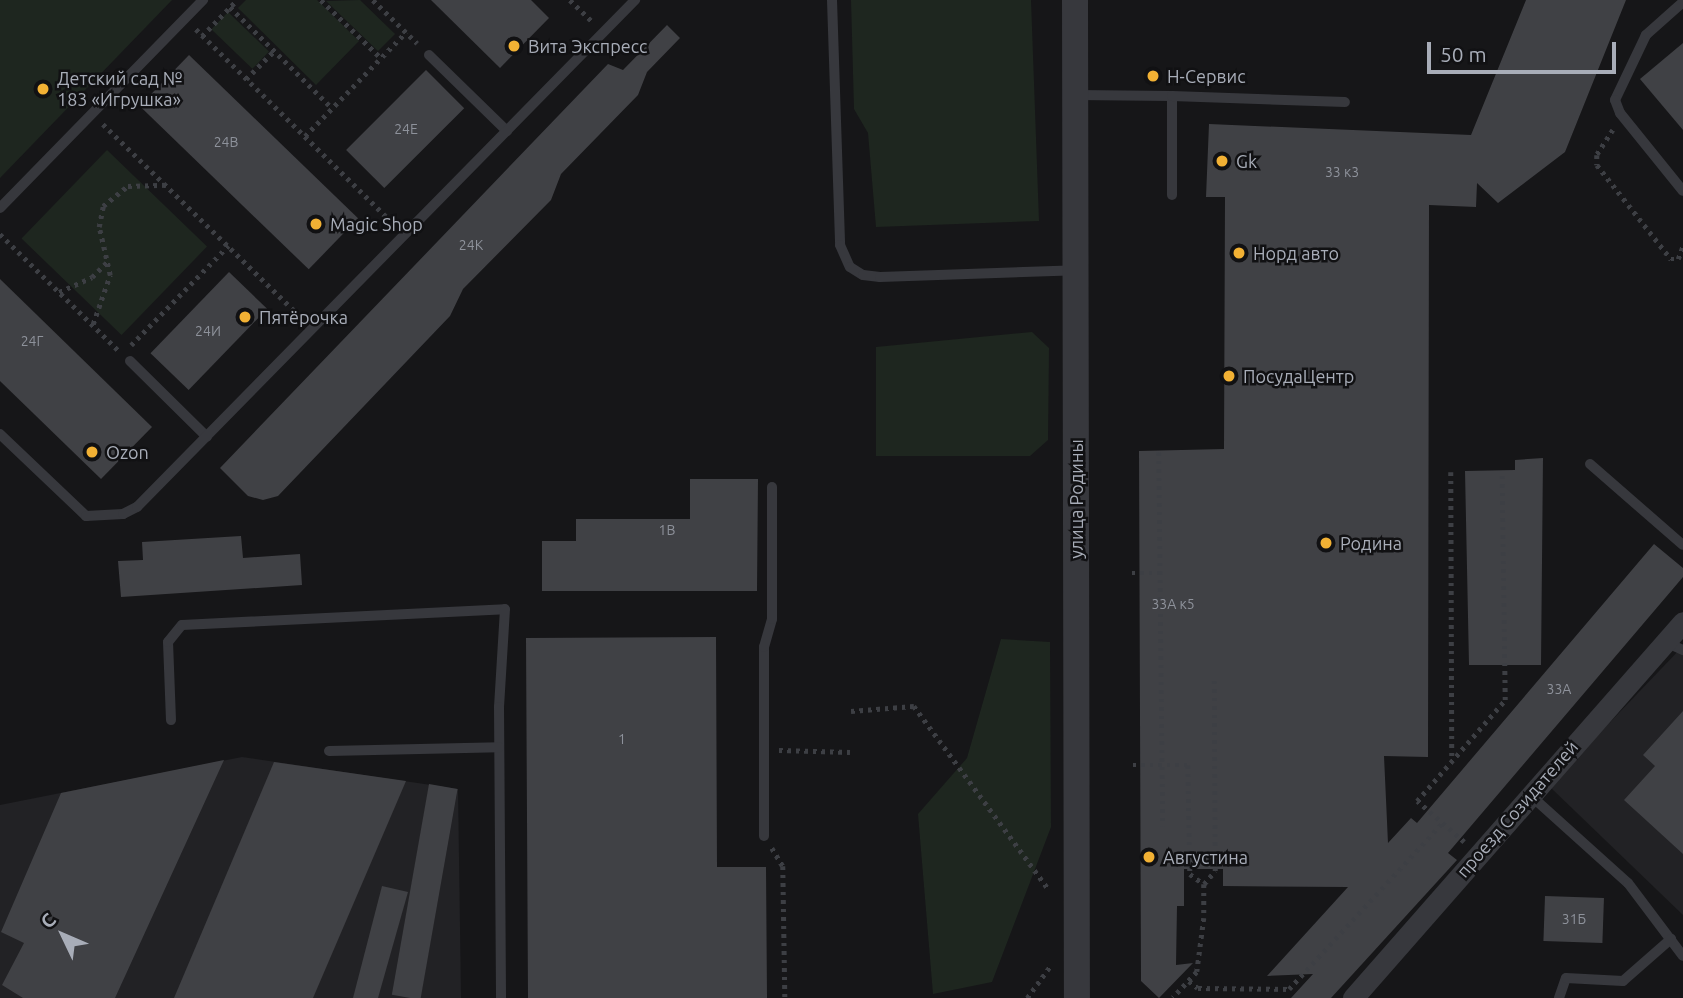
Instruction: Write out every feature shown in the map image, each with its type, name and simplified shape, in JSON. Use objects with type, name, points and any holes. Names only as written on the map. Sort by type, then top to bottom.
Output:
[{"type":"street","name":"улица Родины","points":[[1075,0],[1077,998]]},
{"type":"street","name":"проезд Созидателей","points":[[1353,998],[1529,794],[1674,646],[1683,622]]},
{"type":"lane","points":[[0,208],[203,0]]},
{"type":"lane","points":[[0,434],[81,513],[97,518],[137,507],[635,0]]},
{"type":"lane","points":[[832,0],[840,245],[850,267],[863,275],[880,277],[1076,270]]},
{"type":"lane","points":[[1683,2],[1642,42],[1616,94],[1622,116],[1683,191]]},
{"type":"lane","points":[[429,55],[507,131]]},
{"type":"lane","points":[[1076,95],[1345,102]]},
{"type":"lane","points":[[1172,96],[1172,195]]},
{"type":"lane","points":[[130,361],[207,437]]},
{"type":"lane","points":[[1590,464],[1683,545]]},
{"type":"lane","points":[[764,836],[764,647],[772,619],[772,487]]},
{"type":"lane","points":[[171,720],[168,642],[182,625],[505,610],[499,747],[501,998]]},
{"type":"lane","points":[[329,751],[499,747]]},
{"type":"lane","points":[[1529,794],[1628,883],[1683,956]]},
{"type":"lane","points":[[1559,998],[1566,978],[1623,981],[1671,939]]},
{"type":"path","points":[[202,36],[237,0]]},
{"type":"path","points":[[322,0],[381,58]]},
{"type":"path","points":[[373,0],[429,55]]},
{"type":"path","points":[[570,0],[603,32]]},
{"type":"path","points":[[230,7],[332,108]]},
{"type":"path","points":[[185,18],[405,234]]},
{"type":"path","points":[[305,136],[406,32]]},
{"type":"path","points":[[246,79],[274,51]]},
{"type":"path","points":[[92,113],[312,329]]},
{"type":"path","points":[[1622,116],[1597,155],[1597,164],[1671,259],[1678,259],[1683,246]]},
{"type":"path","points":[[93,324],[108,287],[110,259],[99,221],[109,198],[128,186],[166,185]]},
{"type":"path","points":[[0,234],[122,354],[228,246]]},
{"type":"path","points":[[60,292],[92,277],[110,259]]},
{"type":"path","points":[[1159,452],[1163,827]]},
{"type":"path","points":[[1451,472],[1452,761]]},
{"type":"path","points":[[1477,854],[1417,801],[1505,701],[1502,474]]},
{"type":"path","points":[[1132,573],[1160,573]]},
{"type":"path","points":[[1172,998],[1197,972],[1204,884],[1215,871],[1214,677]]},
{"type":"path","points":[[851,711],[914,706],[1049,890]]},
{"type":"path","points":[[764,750],[850,752]]},
{"type":"path","points":[[1133,765],[1188,765],[1190,874],[1204,884]]},
{"type":"path","points":[[1189,981],[1198,988],[1289,989],[1442,823]]},
{"type":"path","points":[[764,836],[783,866],[785,998]]},
{"type":"path","points":[[1027,998],[1050,966]]},
{"type":"shaded area","name":"Детский сад № 183 «Игрушка»","points":[[0,0],[172,0],[0,178]]},
{"type":"shaded area","points":[[246,0],[317,0],[359,41],[316,85],[238,8]]},
{"type":"shaded area","points":[[360,0],[395,34],[378,51],[326,1]]},
{"type":"shaded area","points":[[851,0],[1031,0],[1039,221],[876,227],[868,133],[854,109]]},
{"type":"shaded area","points":[[228,12],[269,52],[252,69],[211,29]]},
{"type":"shaded area","points":[[107,150],[207,247],[122,335],[22,238]]},
{"type":"shaded area","points":[[1032,332],[1049,348],[1048,440],[1030,456],[876,456],[876,347]]},
{"type":"shaded area","points":[[1001,639],[1050,642],[1051,827],[992,982],[933,994],[918,814],[967,758]]},
{"type":"shaded area","points":[[1683,646],[1683,915],[1549,786]]},
{"type":"shaded area","points":[[242,757],[458,789],[461,998],[0,998],[0,805]]},
{"type":"building","points":[[431,0],[531,0],[549,18],[500,68]]},
{"type":"building","points":[[1526,0],[1626,0],[1565,152],[1498,203],[1477,183],[1476,207],[1429,205],[1428,757],[1384,756],[1388,843],[1411,818],[1417,823],[1654,544],[1683,568],[1683,577],[1448,853],[1457,860],[1331,998],[1291,998],[1313,974],[1267,976],[1348,887],[1223,886],[1223,869],[1184,869],[1184,906],[1177,906],[1176,965],[1193,963],[1159,998],[1141,981],[1139,451],[1224,449],[1225,197],[1206,197],[1209,124],[1471,135]]},
{"type":"building","points":[[667,25],[680,38],[647,72],[638,95],[561,174],[551,200],[463,289],[450,316],[278,496],[263,500],[248,496],[220,468],[608,64],[623,70]]},
{"type":"building","points":[[1683,43],[1683,130],[1640,79]]},
{"type":"building","points":[[189,55],[358,218],[309,269],[140,106]]},
{"type":"building","points":[[426,70],[464,108],[384,188],[346,150]]},
{"type":"building","points":[[229,272],[267,309],[189,390],[151,353]]},
{"type":"building","points":[[0,279],[152,427],[101,479],[0,381]]},
{"type":"building","points":[[1543,458],[1541,665],[1469,665],[1465,471],[1515,470],[1515,460]]},
{"type":"building","points":[[690,479],[758,479],[757,591],[542,591],[542,541],[576,541],[576,519],[690,519]]},
{"type":"building","points":[[241,536],[243,558],[300,554],[302,585],[121,597],[118,561],[143,560],[142,542]]},
{"type":"building","points":[[716,637],[717,867],[766,867],[767,998],[528,998],[526,638]]},
{"type":"building","points":[[1683,711],[1683,854],[1624,800],[1655,766],[1643,755]]},
{"type":"building","points":[[224,760],[115,998],[23,998],[2,985],[24,943],[1,932],[61,793]]},
{"type":"building","points":[[274,762],[406,781],[313,998],[174,998]]},
{"type":"building","points":[[429,784],[458,789],[421,998],[392,995]]},
{"type":"building","points":[[382,886],[408,892],[378,998],[353,998]]},
{"type":"building","points":[[1545,896],[1604,898],[1602,943],[1543,941]]},
{"type":"place","name":"Вита Экспресс","points":[[514,46]]},
{"type":"place","name":"Н-Сервис","points":[[1153,76]]},
{"type":"place","name":"Детский сад № 183 «Игрушка»","points":[[43,89]]},
{"type":"place","name":"Gk","points":[[1222,161]]},
{"type":"place","name":"Magic Shop","points":[[316,224]]},
{"type":"place","name":"Норд авто","points":[[1239,253]]},
{"type":"place","name":"Пятёрочка","points":[[245,317]]},
{"type":"place","name":"ПосудаЦентр","points":[[1229,376]]},
{"type":"place","name":"Ozon","points":[[92,452]]},
{"type":"place","name":"Родина","points":[[1326,543]]},
{"type":"place","name":"Августина","points":[[1149,857]]}]
